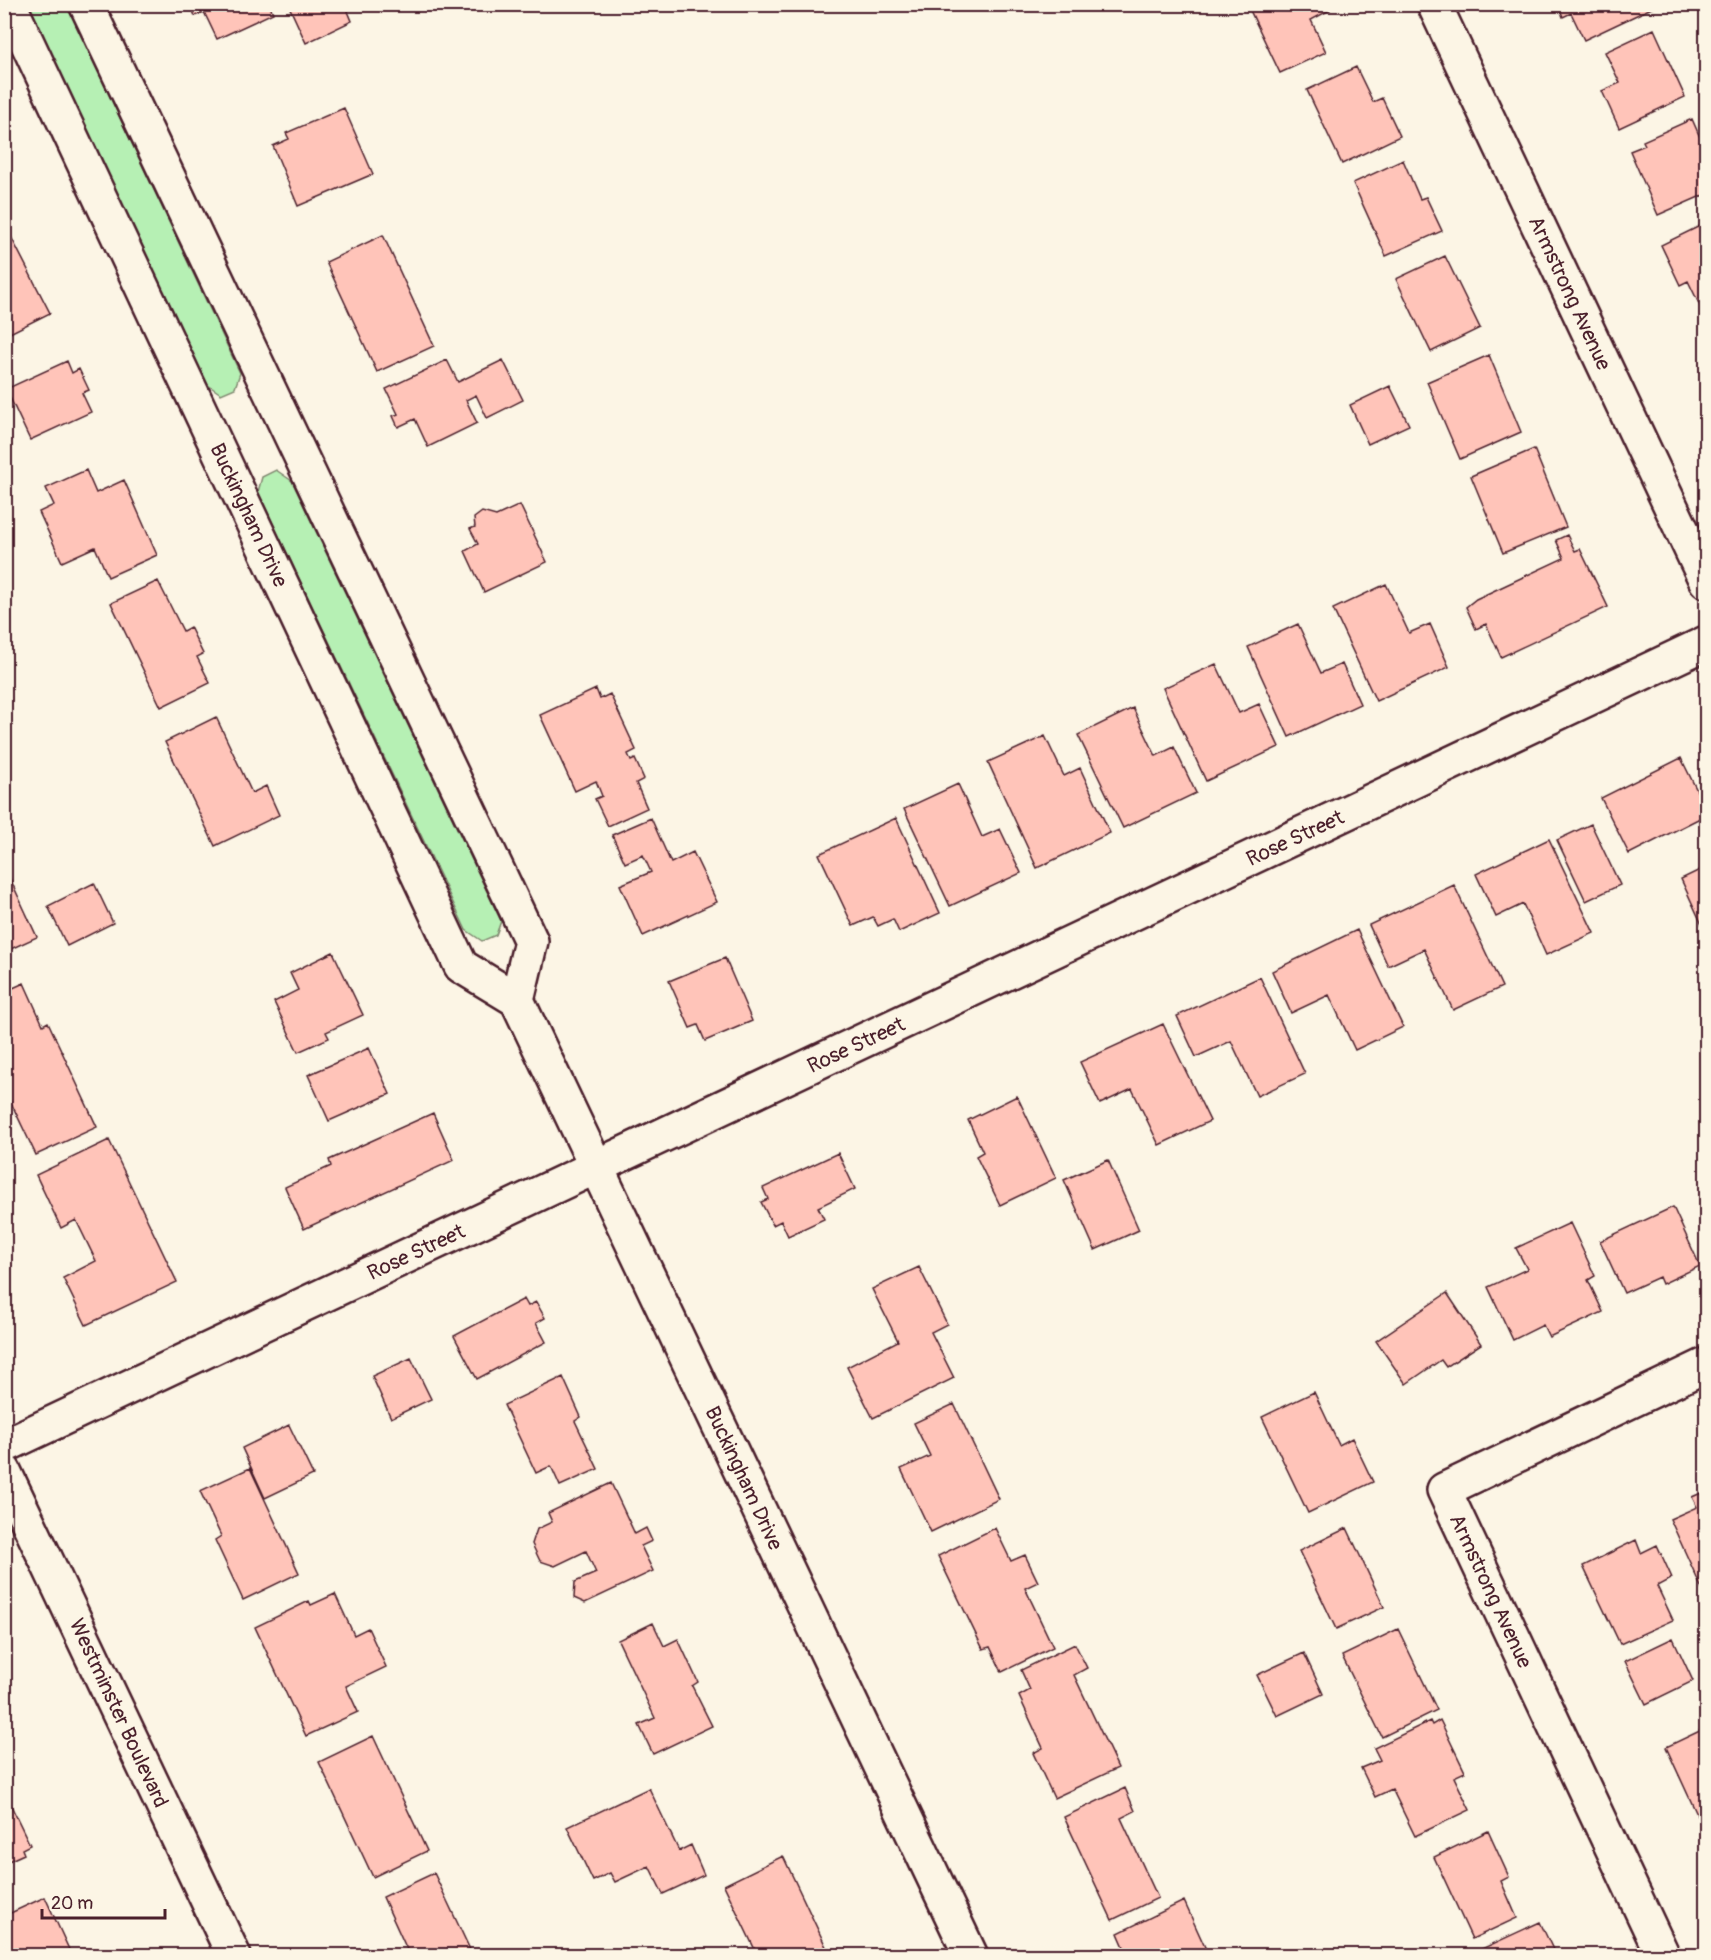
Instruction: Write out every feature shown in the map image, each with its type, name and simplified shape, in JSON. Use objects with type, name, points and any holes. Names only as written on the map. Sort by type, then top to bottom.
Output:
[{"type":"street","name":"Buckingham Drive","points":[[9,4],[461,966],[518,1000],[971,1956]]},
{"type":"street","points":[[86,4],[531,941],[518,1000]]},
{"type":"street","name":"Armstrong Avenue","points":[[1434,4],[1707,582]]},
{"type":"street","name":"Rose Street","points":[[4,1446],[1707,643]]},
{"type":"street","name":"Armstrong Avenue","points":[[1663,1956],[1444,1490],[1707,1365]]},
{"type":"street","name":"Westminster Boulevard","points":[[4,1471],[234,1956]]},
{"type":"green space","points":[[27,5],[67,5],[240,373],[235,388],[221,394],[205,383]]},
{"type":"green space","points":[[276,470],[292,481],[501,921],[496,935],[482,941],[466,930],[258,492],[262,477]]},
{"type":"building","points":[[190,4],[269,4],[273,13],[217,39],[204,12],[195,16]]},
{"type":"building","points":[[293,4],[345,4],[352,21],[306,43],[289,6]]},
{"type":"building","points":[[1252,4],[1327,4],[1330,10],[1311,20],[1326,52],[1280,73],[1248,6]]},
{"type":"building","points":[[1558,4],[1660,4],[1584,40],[1571,13],[1563,17]]},
{"type":"building","points":[[1654,29],[1685,97],[1619,128],[1602,91],[1620,83],[1605,52]]},
{"type":"building","points":[[1356,67],[1373,102],[1382,98],[1400,136],[1342,164],[1307,90]]},
{"type":"building","points":[[344,108],[373,174],[298,206],[273,146],[289,139],[286,133]]},
{"type":"building","points":[[1692,119],[1706,151],[1706,194],[1658,215],[1630,151],[1645,145],[1643,141]]},
{"type":"building","points":[[1403,160],[1420,199],[1426,197],[1442,231],[1386,256],[1353,183]]},
{"type":"building","points":[[4,223],[50,313],[4,336]]},
{"type":"building","points":[[1706,223],[1706,313],[1704,314],[1688,281],[1680,285],[1661,245]]},
{"type":"building","points":[[383,235],[434,346],[377,372],[326,262]]},
{"type":"building","points":[[1445,256],[1480,328],[1431,352],[1396,279]]},
{"type":"building","points":[[1489,355],[1521,432],[1460,459],[1427,382]]},
{"type":"building","points":[[447,360],[458,382],[503,360],[523,400],[487,418],[476,395],[466,400],[477,423],[428,447],[415,419],[398,427],[393,416],[398,414],[386,389]]},
{"type":"building","points":[[67,361],[72,373],[79,369],[89,390],[82,393],[91,412],[30,440],[6,389]]},
{"type":"building","points":[[1390,386],[1409,425],[1368,444],[1350,405]]},
{"type":"building","points":[[1534,449],[1566,527],[1503,553],[1471,476]]},
{"type":"building","points":[[86,470],[96,493],[124,480],[157,555],[108,577],[95,547],[62,562],[39,512],[54,505],[46,488]]},
{"type":"building","points":[[520,505],[547,562],[484,592],[465,551],[478,544],[470,529],[475,527],[474,518],[482,512],[496,516]]},
{"type":"building","points":[[1567,535],[1575,551],[1580,549],[1608,607],[1501,657],[1486,624],[1476,629],[1466,607],[1476,599],[1564,558],[1556,540]]},
{"type":"building","points":[[158,581],[183,631],[190,627],[203,654],[197,657],[210,683],[161,707],[111,603]]},
{"type":"building","points":[[1386,584],[1409,633],[1430,624],[1449,667],[1376,701],[1333,609]]},
{"type":"building","points":[[1298,624],[1321,673],[1342,664],[1360,704],[1289,737],[1248,647]]},
{"type":"building","points":[[1216,664],[1239,713],[1259,704],[1279,747],[1206,781],[1163,688]]},
{"type":"building","points":[[596,689],[600,699],[610,694],[636,750],[628,754],[631,761],[635,759],[644,779],[636,783],[647,808],[608,826],[595,799],[602,796],[596,781],[575,791],[540,715]]},
{"type":"building","points":[[1133,708],[1156,756],[1174,747],[1196,793],[1123,828],[1078,735]]},
{"type":"building","points":[[216,717],[252,793],[266,786],[279,815],[215,846],[165,742]]},
{"type":"building","points":[[1045,736],[1064,776],[1080,768],[1110,833],[1037,868],[988,762]]},
{"type":"building","points":[[1681,758],[1706,809],[1706,815],[1629,854],[1601,798]]},
{"type":"building","points":[[958,784],[982,837],[1000,829],[1021,873],[950,906],[904,809]]},
{"type":"building","points":[[651,818],[671,863],[693,852],[717,902],[643,936],[620,885],[651,872],[643,855],[625,863],[612,835]]},
{"type":"building","points":[[896,818],[940,913],[899,932],[893,919],[878,926],[873,917],[853,926],[819,854]]},
{"type":"building","points":[[1591,824],[1620,885],[1586,901],[1557,840]]},
{"type":"building","points":[[1549,839],[1594,933],[1546,955],[1523,904],[1496,917],[1476,874]]},
{"type":"building","points":[[1706,867],[1706,928],[1704,929],[1681,879]]},
{"type":"building","points":[[6,870],[37,937],[4,952],[4,871]]},
{"type":"building","points":[[94,883],[113,923],[67,946],[48,906]]},
{"type":"building","points":[[1454,885],[1502,987],[1453,1010],[1424,949],[1388,966],[1369,925]]},
{"type":"building","points":[[1357,930],[1403,1027],[1355,1050],[1329,995],[1291,1013],[1272,971]]},
{"type":"building","points":[[333,952],[363,1015],[326,1032],[329,1038],[298,1052],[274,1002],[298,990],[290,973]]},
{"type":"building","points":[[725,958],[752,1021],[705,1041],[698,1025],[690,1028],[669,981]]},
{"type":"building","points":[[1260,977],[1305,1074],[1257,1096],[1231,1041],[1196,1057],[1177,1016]]},
{"type":"building","points":[[24,983],[43,1025],[48,1022],[97,1127],[36,1155],[4,1088],[4,992]]},
{"type":"building","points":[[1163,1024],[1210,1121],[1159,1145],[1132,1089],[1100,1104],[1080,1062]]},
{"type":"building","points":[[369,1048],[390,1094],[329,1121],[308,1075]]},
{"type":"building","points":[[1017,1096],[1056,1178],[1000,1205],[976,1156],[983,1152],[968,1120]]},
{"type":"building","points":[[433,1113],[454,1160],[304,1229],[285,1187],[331,1166],[329,1160]]},
{"type":"building","points":[[109,1140],[177,1282],[86,1325],[63,1278],[96,1261],[76,1220],[61,1228],[36,1175]]},
{"type":"building","points":[[838,1153],[855,1189],[818,1207],[824,1219],[788,1236],[781,1221],[773,1225],[761,1202],[768,1199],[763,1188]]},
{"type":"building","points":[[1108,1160],[1139,1230],[1095,1250],[1064,1180]]},
{"type":"building","points":[[1673,1207],[1700,1266],[1662,1284],[1659,1277],[1624,1293],[1600,1241]]},
{"type":"building","points":[[1570,1223],[1595,1276],[1588,1280],[1603,1312],[1549,1337],[1543,1325],[1513,1340],[1488,1287],[1527,1269],[1516,1248]]},
{"type":"building","points":[[919,1267],[947,1324],[931,1332],[954,1378],[873,1418],[847,1367],[898,1341],[872,1289]]},
{"type":"building","points":[[1447,1293],[1481,1344],[1446,1367],[1441,1360],[1406,1384],[1376,1341]]},
{"type":"building","points":[[524,1299],[528,1306],[536,1302],[545,1318],[536,1323],[546,1342],[477,1379],[454,1336]]},
{"type":"building","points":[[411,1358],[431,1399],[391,1418],[372,1376]]},
{"type":"building","points":[[563,1377],[581,1417],[575,1421],[598,1469],[560,1486],[551,1466],[536,1473],[504,1405]]},
{"type":"building","points":[[1314,1392],[1339,1445],[1352,1438],[1373,1482],[1308,1513],[1262,1417]]},
{"type":"building","points":[[954,1404],[999,1499],[931,1532],[901,1469],[930,1456],[914,1423]]},
{"type":"building","points":[[289,1425],[313,1475],[265,1498],[242,1448]]},
{"type":"building","points":[[250,1468],[299,1573],[243,1600],[215,1540],[221,1536],[200,1491]]},
{"type":"building","points":[[611,1483],[635,1534],[646,1528],[652,1541],[641,1546],[653,1571],[585,1603],[574,1598],[575,1582],[596,1573],[586,1551],[555,1566],[540,1561],[532,1544],[537,1529],[552,1522],[548,1513]]},
{"type":"building","points":[[1706,1491],[1706,1598],[1670,1519],[1697,1507],[1692,1497]]},
{"type":"building","points":[[995,1528],[1011,1561],[1025,1555],[1038,1582],[1025,1588],[1053,1647],[1002,1672],[990,1647],[983,1649],[938,1556]]},
{"type":"building","points":[[1347,1528],[1384,1607],[1336,1629],[1299,1551]]},
{"type":"building","points":[[1636,1540],[1641,1553],[1657,1545],[1672,1578],[1657,1586],[1673,1620],[1620,1644],[1583,1566]]},
{"type":"building","points":[[335,1594],[354,1635],[368,1628],[386,1667],[346,1686],[358,1712],[306,1736],[255,1627],[309,1601],[311,1605]]},
{"type":"building","points":[[653,1623],[664,1646],[678,1639],[698,1682],[692,1686],[712,1726],[653,1754],[639,1725],[655,1718],[618,1640]]},
{"type":"building","points":[[1398,1629],[1437,1710],[1382,1737],[1342,1656]]},
{"type":"building","points":[[1673,1638],[1693,1681],[1646,1704],[1625,1661]]},
{"type":"building","points":[[1075,1644],[1087,1668],[1074,1675],[1118,1768],[1054,1798],[1033,1753],[1043,1748],[1019,1696],[1030,1690],[1021,1670]]},
{"type":"building","points":[[1304,1653],[1323,1694],[1277,1716],[1257,1675]]},
{"type":"building","points":[[1440,1720],[1465,1772],[1454,1777],[1470,1810],[1415,1836],[1392,1789],[1375,1797],[1361,1768],[1380,1760],[1374,1748],[1430,1721],[1432,1725]]},
{"type":"building","points":[[1706,1728],[1706,1834],[1666,1747]]},
{"type":"building","points":[[373,1736],[427,1851],[373,1877],[319,1762]]},
{"type":"building","points":[[649,1788],[679,1851],[691,1845],[704,1875],[663,1894],[649,1866],[615,1882],[610,1873],[593,1881],[567,1827]]},
{"type":"building","points":[[1125,1788],[1135,1811],[1121,1818],[1158,1898],[1112,1920],[1064,1817]]},
{"type":"building","points":[[4,1791],[30,1845],[22,1849],[24,1854],[4,1863]]},
{"type":"building","points":[[1488,1831],[1509,1877],[1501,1881],[1517,1918],[1472,1939],[1434,1857]]},
{"type":"building","points":[[783,1856],[828,1951],[833,1949],[836,1956],[758,1956],[724,1885]]},
{"type":"building","points":[[434,1873],[473,1956],[410,1956],[383,1897]]},
{"type":"building","points":[[45,1897],[72,1956],[8,1956],[4,1947],[4,1916]]},
{"type":"building","points":[[1184,1901],[1209,1956],[1147,1956],[1145,1952],[1137,1956],[1128,1956],[1118,1933]]},
{"type":"building","points":[[1540,1922],[1556,1956],[1477,1956],[1475,1952]]}]
